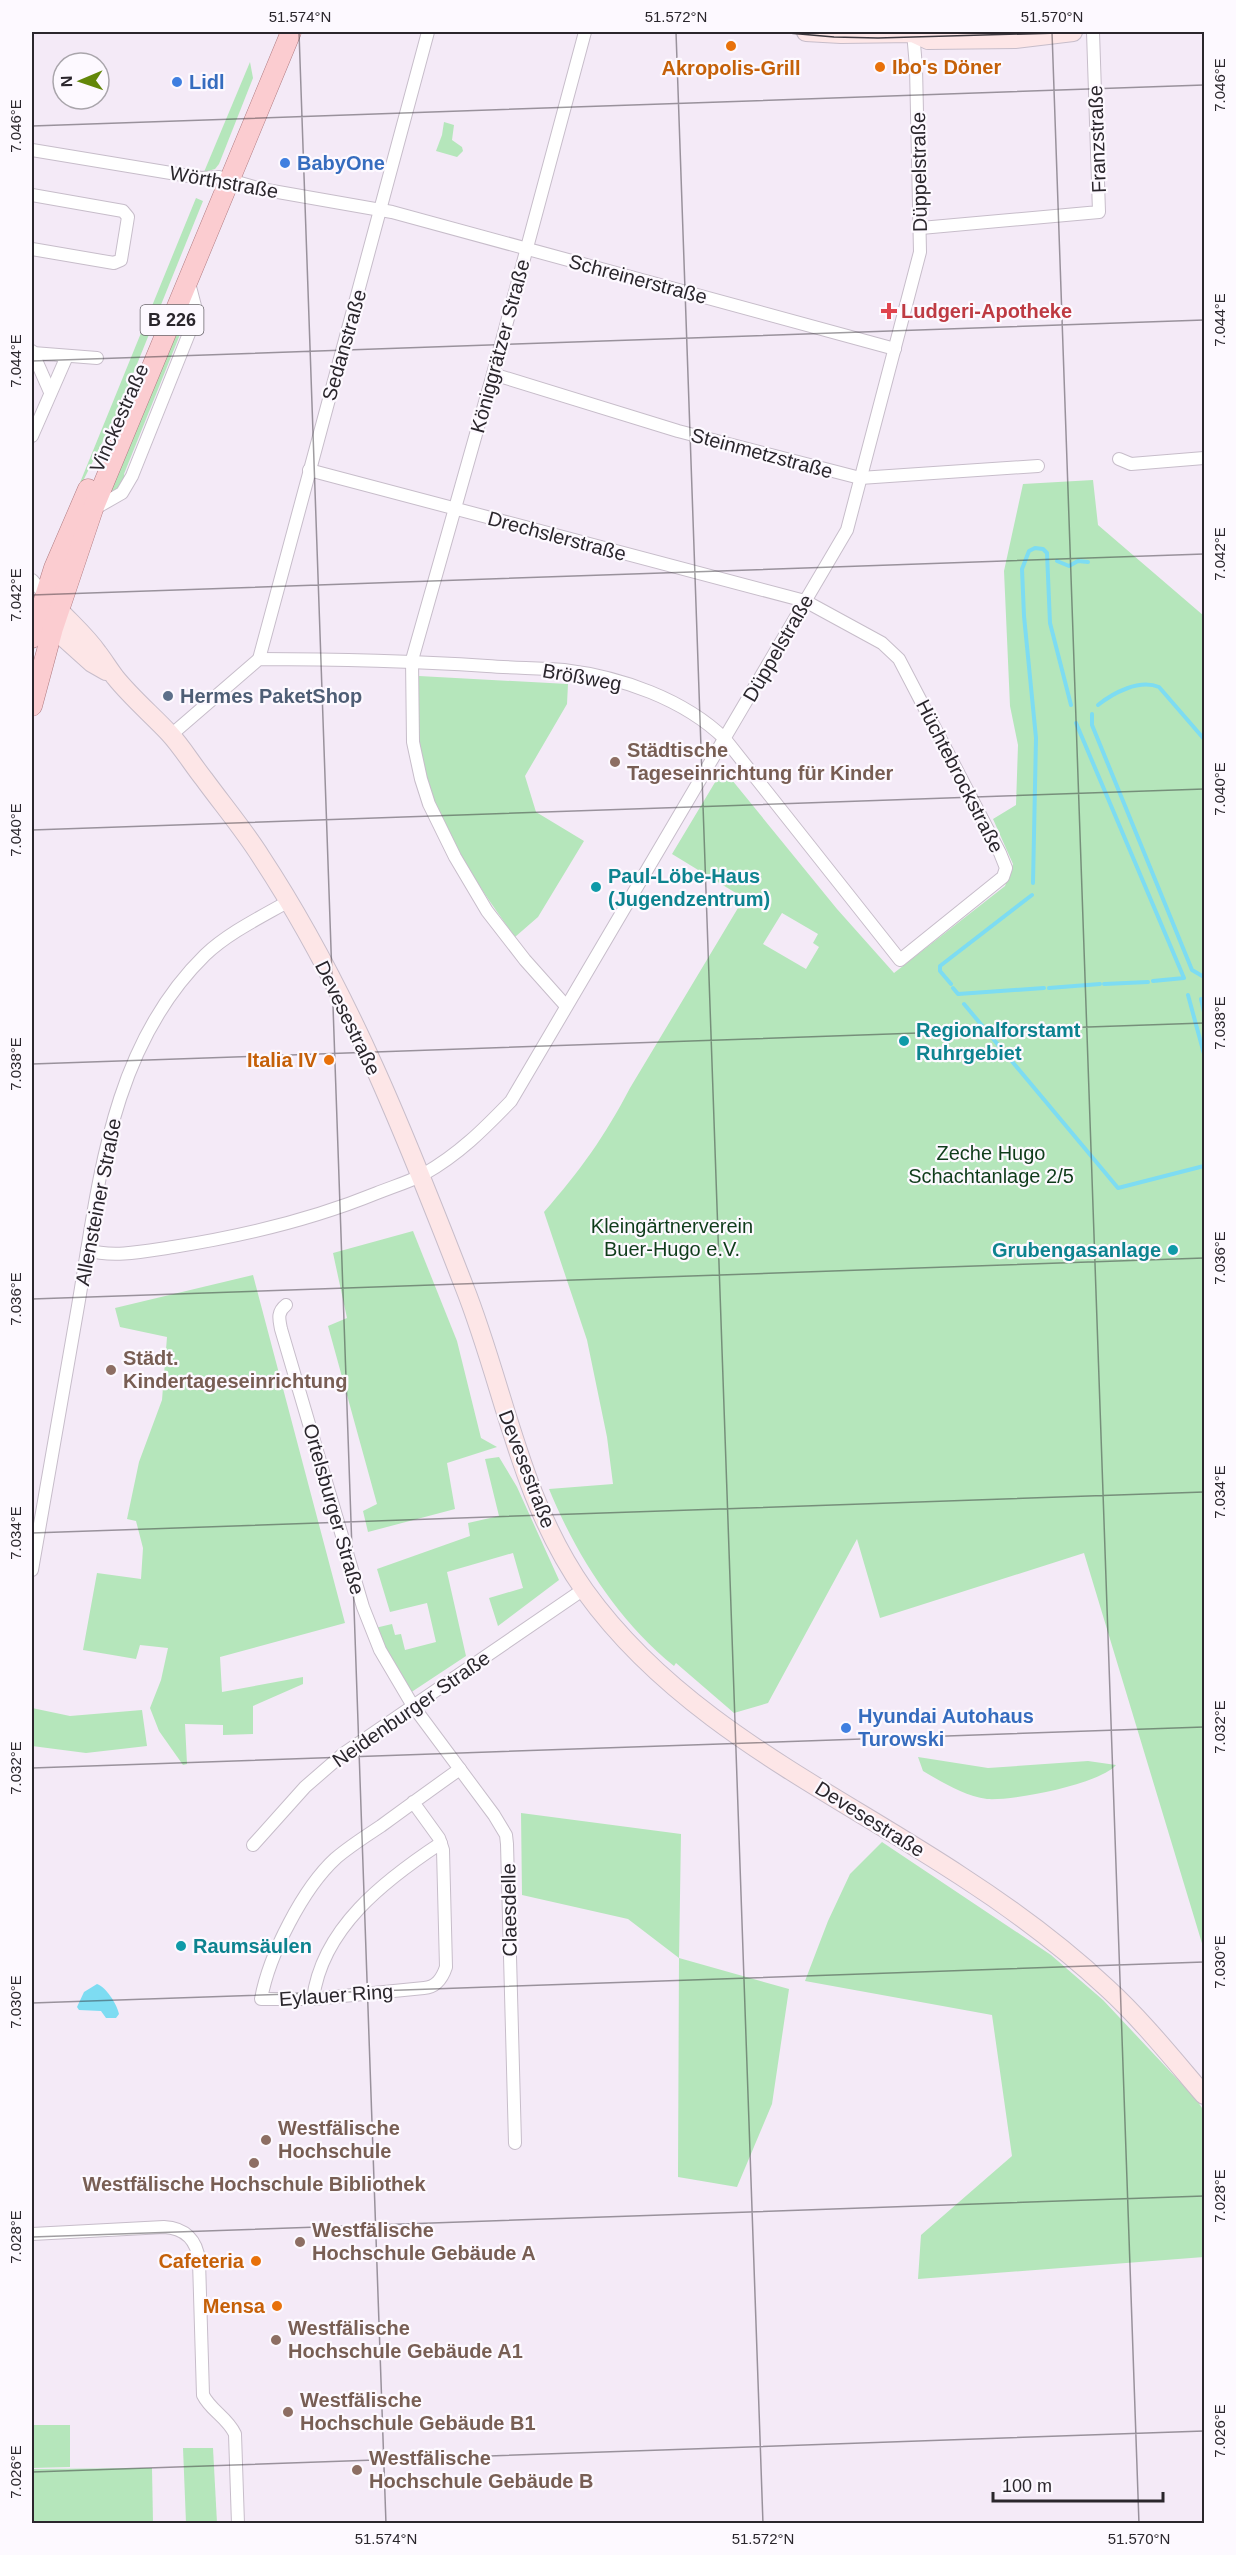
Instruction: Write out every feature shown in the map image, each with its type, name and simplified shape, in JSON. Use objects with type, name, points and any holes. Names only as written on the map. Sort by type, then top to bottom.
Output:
[{"type":"main road","name":"Vinckestraße","points":[[32,706],[56,619],[93,509],[188,279],[276,32]]},
{"type":"main road","name":"Vinckestraße","points":[[32,638],[38,604],[224,179],[291,32]]},
{"type":"street","name":"Sedanstraße","points":[[259,659],[428,32]]},
{"type":"street","name":"Königgrätzer Straße","points":[[566,1006],[525,960],[487,911],[455,857],[429,804],[421,779],[414,742],[412,660],[493,374],[585,32]]},
{"type":"street","points":[[806,32],[841,34],[914,32],[928,40],[1015,39],[1073,32]]},
{"type":"street","name":"Düppelstraße","points":[[87,1250],[100,1254],[150,1251],[253,1232],[328,1212],[421,1176],[476,1139],[511,1101],[847,530],[920,252],[914,32]]},
{"type":"street","name":"Franzstraße","points":[[921,228],[1099,212],[1093,32]]},
{"type":"street","name":"Wörthstraße","points":[[32,150],[201,178],[224,179],[381,210]]},
{"type":"street","points":[[32,195],[123,211],[128,218],[121,260],[114,263],[32,249]]},
{"type":"street","name":"Schreinerstraße","points":[[381,210],[895,349]]},
{"type":"street","points":[[32,352],[98,358]]},
{"type":"street","points":[[32,352],[50,392]]},
{"type":"street","points":[[32,436],[67,356]]},
{"type":"street","name":"Steinmetzstraße","points":[[493,374],[678,431],[860,478],[1038,466]]},
{"type":"street","points":[[1119,459],[1131,464],[1204,458]]},
{"type":"street","name":"Drechslerstraße","points":[[309,470],[805,601]]},
{"type":"street","points":[[32,580],[38,604],[56,619]]},
{"type":"street","name":"Hüchtebrockstraße","points":[[805,601],[882,643],[899,659],[1005,865],[1005,873],[998,883],[900,960]]},
{"type":"street","points":[[38,604],[56,619]]},
{"type":"street","name":"Devesestraße","points":[[56,619],[97,651],[113,675],[171,735],[259,853],[289,901],[359,1033],[421,1176],[475,1315],[508,1426],[531,1493],[557,1546],[584,1589],[622,1638],[695,1706],[760,1751],[961,1876],[1036,1928],[1108,1989],[1204,2095]]},
{"type":"street","points":[[171,735],[259,659]]},
{"type":"street","name":"Brößweg","points":[[259,659],[412,660],[563,670],[605,677],[668,700],[712,726],[725,739],[900,960]]},
{"type":"street","name":"Allensteiner Straße","points":[[32,1570],[87,1250],[112,1122],[128,1072],[147,1032],[184,979],[206,954],[248,924],[289,901]]},
{"type":"street","name":"Ortelsburger Straße","points":[[286,1305],[280,1310],[278,1318],[363,1607],[380,1650],[414,1706]]},
{"type":"street","name":"Neidenburger Straße","points":[[253,1845],[305,1787],[343,1754],[584,1589]]},
{"type":"street","name":"Claesdelle","points":[[414,1706],[499,1822],[507,1844],[515,2143]]},
{"type":"street","name":"Eylauer Ring","points":[[441,1844],[446,1967],[443,1976],[431,1987],[313,1999],[261,1999],[270,1963],[286,1930],[314,1885],[336,1859],[460,1769]]},
{"type":"street","points":[[313,1999],[315,1982],[324,1961],[356,1911],[384,1884],[441,1844],[413,1802]]},
{"type":"street","points":[[32,2235],[164,2227],[182,2230],[189,2236],[198,2253],[203,2395],[211,2408],[228,2421],[236,2442],[238,2523]]},
{"type":"green space","points":[[250,62],[253,78],[219,164],[215,169],[204,172]]},
{"type":"green space","points":[[444,122],[454,125],[452,140],[462,147],[463,151],[457,157],[436,151]]},
{"type":"green space","points":[[196,198],[203,201],[118,411],[76,495],[55,544]]},
{"type":"green space","points":[[189,291],[190,320],[185,322],[124,474],[124,481],[109,496]]},
{"type":"green space","name":"Zeche Hugo Schachtanlage 2/5","points":[[1093,480],[1098,525],[1204,616],[1204,1950],[1084,1553],[880,1618],[857,1539],[768,1703],[734,1713],[676,1663],[674,1666],[635,1629],[617,1608],[572,1538],[549,1489],[613,1484],[607,1437],[587,1340],[544,1212],[601,1138],[744,898],[672,854],[723,769],[837,909],[894,973],[1005,886],[1013,864],[993,819],[1016,805],[1018,745],[1010,706],[1004,571],[1023,484]],"holes":[[[782,913],[818,934],[813,943],[819,947],[806,969],[763,944]]]},
{"type":"green space","points":[[419,676],[568,684],[567,704],[525,776],[536,812],[584,841],[538,917],[515,937],[470,871],[434,800],[420,749]]},
{"type":"green space","points":[[413,1231],[457,1341],[481,1438],[497,1447],[447,1463],[455,1509],[368,1532],[363,1511],[377,1504],[328,1326],[347,1318],[333,1253]]},
{"type":"green space","points":[[253,1275],[345,1623],[220,1657],[222,1692],[303,1677],[303,1684],[253,1706],[253,1734],[223,1735],[223,1725],[185,1724],[187,1764],[183,1765],[159,1731],[150,1708],[161,1680],[168,1648],[140,1645],[136,1659],[83,1650],[97,1573],[141,1579],[143,1548],[136,1521],[127,1519],[139,1462],[162,1400],[167,1337],[120,1327],[115,1308]]},
{"type":"green space","points":[[499,1457],[517,1487],[559,1580],[498,1626],[489,1598],[523,1588],[513,1553],[447,1572],[466,1656],[410,1693],[391,1662],[375,1628],[392,1624],[395,1635],[401,1634],[405,1650],[436,1642],[427,1603],[390,1612],[377,1569],[470,1536],[468,1523],[499,1516],[485,1459]]},
{"type":"green space","points":[[32,1708],[70,1716],[142,1710],[147,1746],[86,1753],[32,1746]]},
{"type":"green space","points":[[918,1757],[988,1768],[1088,1761],[1116,1765],[1093,1779],[1075,1785],[1035,1794],[987,1799],[962,1792],[923,1771]]},
{"type":"green space","points":[[521,1813],[681,1834],[679,1958],[628,1919],[522,1895]]},
{"type":"green space","points":[[882,1842],[1051,1955],[1103,2000],[1196,2099],[1204,2111],[1204,2257],[918,2279],[921,2235],[1012,2156],[992,2015],[805,1981],[828,1921],[850,1874]]},
{"type":"green space","points":[[679,1958],[789,1989],[772,2104],[737,2187],[678,2177]]},
{"type":"green space","points":[[32,2425],[70,2425],[70,2467],[32,2468]]},
{"type":"green space","points":[[183,2448],[213,2448],[217,2523],[186,2523]]},
{"type":"green space","points":[[152,2468],[153,2523],[32,2523],[32,2469]]},
{"type":"water","points":[[97,1984],[114,2001],[119,2014],[116,2018],[106,2018],[101,2011],[79,2010],[77,2007],[84,1992]]},
{"type":"waterway","points":[[1033,883],[1036,738],[1024,616],[1022,569],[1029,551],[1035,548],[1043,549],[1047,553],[1050,623],[1071,705]]},
{"type":"waterway","points":[[1057,561],[1069,566],[1078,561],[1088,562]]},
{"type":"waterway","points":[[1098,705],[1127,688],[1143,685],[1159,687],[1204,739]]},
{"type":"waterway","points":[[1092,714],[1092,725],[1192,970],[1204,977]]},
{"type":"waterway","points":[[1076,723],[1184,978],[1153,981]]},
{"type":"waterway","points":[[951,984],[940,971],[940,966],[1032,895]]},
{"type":"waterway","points":[[1104,984],[1148,982]]},
{"type":"waterway","points":[[1049,988],[1100,984]]},
{"type":"waterway","points":[[953,988],[958,994],[1044,988]]},
{"type":"waterway","points":[[1188,995],[1204,1054]]},
{"type":"waterway","points":[[1201,999],[1204,1012]]},
{"type":"waterway","points":[[964,1004],[1118,1188],[1204,1166]]},
{"type":"tram line","points":[[777,32],[878,38],[1094,32]]},
{"type":"place","name":"Akropolis-Grill","points":[[731,46]]},
{"type":"place","name":"Ibo's Döner","points":[[880,67]]},
{"type":"place","name":"Lidl","points":[[177,82]]},
{"type":"place","name":"BabyOne","points":[[285,163]]},
{"type":"place","name":"Ludgeri-Apotheke","points":[[889,311]]},
{"type":"place","name":"Hermes PaketShop","points":[[168,696]]},
{"type":"place","name":"Städtische Tageseinrichtung für Kinder","points":[[615,762]]},
{"type":"place","name":"Paul-Löbe-Haus (Jugendzentrum)","points":[[596,887]]},
{"type":"place","name":"Regionalforstamt Ruhrgebiet","points":[[904,1041]]},
{"type":"place","name":"Italia IV","points":[[329,1060]]},
{"type":"place","name":"Grubengasanlage","points":[[1173,1250]]},
{"type":"place","name":"Städt. Kindertageseinrichtung","points":[[111,1370]]},
{"type":"place","name":"Hyundai Autohaus Turowski","points":[[846,1728]]},
{"type":"place","name":"Raumsäulen","points":[[181,1946]]},
{"type":"place","name":"Westfälische Hochschule","points":[[266,2140]]},
{"type":"place","name":"Westfälische Hochschule Bibliothek","points":[[254,2163]]},
{"type":"place","name":"Westfälische Hochschule Gebäude A","points":[[300,2242]]},
{"type":"place","name":"Cafeteria","points":[[256,2261]]},
{"type":"place","name":"Mensa","points":[[277,2306]]},
{"type":"place","name":"Westfälische Hochschule Gebäude A1","points":[[276,2340]]},
{"type":"place","name":"Westfälische Hochschule Gebäude B1","points":[[288,2412]]},
{"type":"place","name":"Westfälische Hochschule Gebäude B","points":[[357,2470]]},
{"type":"park label","name":"Kleingärtnerverein Buer-Hugo e.V.","points":[[672,1238]]}]
